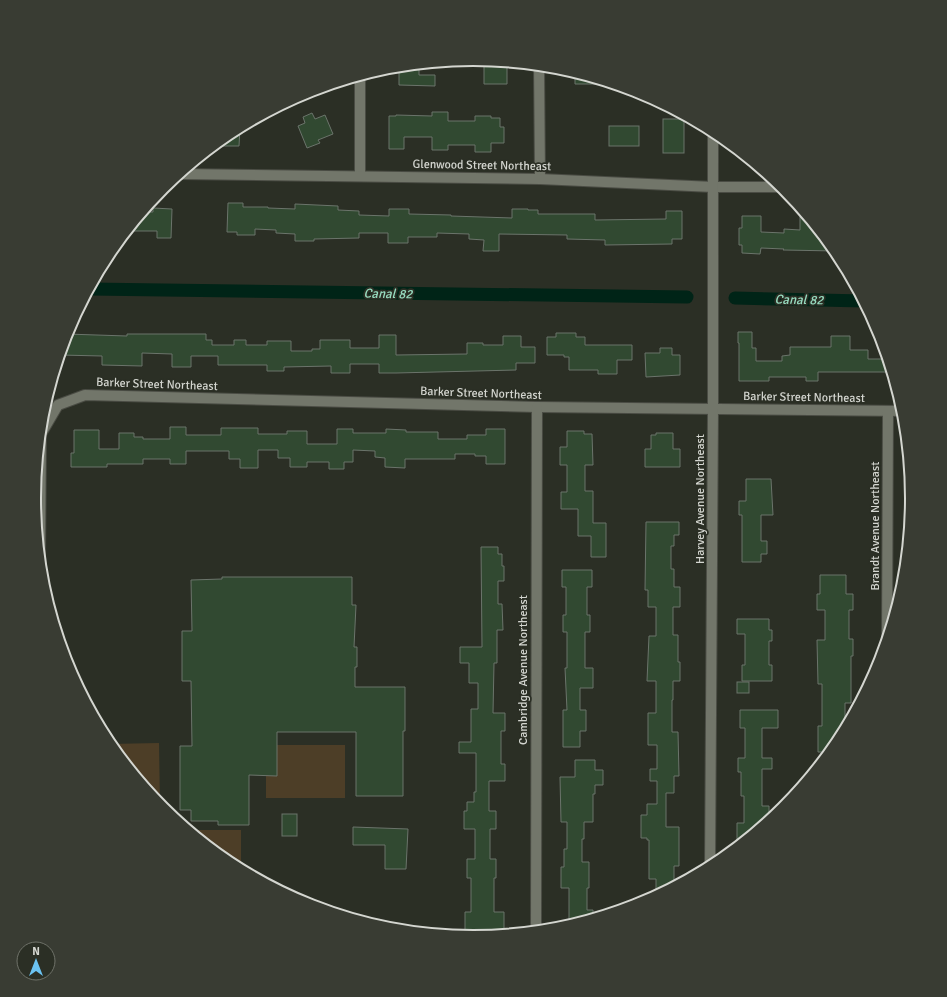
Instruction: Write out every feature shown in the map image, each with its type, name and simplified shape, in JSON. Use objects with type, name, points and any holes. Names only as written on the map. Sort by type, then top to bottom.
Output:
[{"type":"street","points":[[539,71],[540,179]]},
{"type":"street","points":[[360,82],[360,176]]},
{"type":"street","name":"Harvey Avenue Northeast","points":[[710,860],[713,138]]},
{"type":"street","name":"Glenwood Street Northeast","points":[[187,174],[540,179],[713,187],[773,187]]},
{"type":"street","name":"Barker Street Northeast","points":[[48,422],[58,405],[85,395],[537,407],[897,411]]},
{"type":"street","name":"Cambridge Avenue Northeast","points":[[536,926],[537,407]]},
{"type":"street","name":"Brandt Avenue Northeast","points":[[887,624],[888,411]]},
{"type":"shaded area","points":[[159,743],[160,796],[130,762],[117,744]]},
{"type":"shaded area","points":[[274,745],[345,745],[345,798],[266,798],[266,776]]},
{"type":"shaded area","points":[[195,830],[241,830],[241,863]]},
{"type":"building","points":[[484,66],[507,68],[507,84],[484,84]]},
{"type":"building","points":[[419,70],[419,75],[435,75],[435,86],[399,85],[399,73]]},
{"type":"building","points":[[575,78],[596,84],[575,84]]},
{"type":"building","points":[[432,112],[448,112],[448,121],[475,121],[475,116],[491,116],[491,118],[500,118],[500,127],[504,127],[504,143],[491,143],[491,152],[475,152],[475,145],[448,145],[448,150],[432,150],[432,137],[404,137],[404,149],[389,149],[389,116],[432,116]]},
{"type":"building","points":[[312,113],[315,119],[325,115],[333,134],[318,140],[320,143],[307,148],[298,126],[305,123],[303,117]]},
{"type":"building","points":[[663,119],[680,119],[684,121],[684,153],[663,153]]},
{"type":"building","points":[[609,126],[639,126],[639,146],[609,146]]},
{"type":"building","points":[[240,135],[239,146],[223,146],[233,139]]},
{"type":"building","points":[[228,203],[243,203],[243,207],[295,209],[295,204],[338,206],[338,210],[359,211],[359,215],[389,216],[389,209],[409,209],[409,214],[512,218],[512,209],[528,209],[538,210],[538,214],[595,214],[595,220],[666,219],[666,211],[682,211],[682,239],[672,239],[672,244],[605,245],[605,240],[567,239],[567,235],[499,234],[499,251],[483,251],[484,240],[469,239],[469,234],[437,233],[437,237],[408,237],[408,243],[388,243],[388,233],[359,233],[359,238],[295,241],[295,234],[276,233],[276,230],[255,229],[255,235],[237,235],[237,232],[227,232]]},
{"type":"building","points":[[153,208],[172,209],[171,238],[157,238],[157,231],[133,231],[149,212],[153,212]]},
{"type":"building","points":[[742,216],[761,216],[761,232],[784,233],[784,229],[800,230],[800,217],[802,217],[828,251],[761,248],[760,254],[742,253],[742,245],[739,245],[739,228],[742,228]]},
{"type":"building","points":[[738,332],[752,332],[752,348],[756,348],[756,361],[782,361],[782,356],[790,355],[790,347],[831,347],[831,336],[850,336],[850,350],[868,350],[868,359],[883,359],[887,372],[818,372],[818,381],[806,381],[806,377],[769,377],[769,381],[739,381]]},
{"type":"building","points":[[556,333],[576,333],[576,337],[585,337],[585,345],[632,345],[632,360],[617,360],[617,374],[598,374],[598,370],[569,370],[569,357],[564,357],[564,355],[547,355],[547,337],[556,337]]},
{"type":"building","points":[[74,334],[127,336],[127,334],[206,334],[206,340],[212,340],[212,345],[234,345],[234,340],[246,340],[246,345],[267,345],[267,341],[291,341],[291,351],[312,351],[312,349],[320,349],[320,340],[350,340],[350,348],[379,348],[379,335],[396,335],[396,355],[467,354],[467,343],[503,345],[503,336],[521,336],[521,347],[535,347],[535,363],[516,363],[516,370],[396,373],[379,373],[379,364],[350,364],[350,373],[331,373],[331,366],[284,367],[284,371],[267,371],[267,365],[218,365],[218,356],[191,356],[191,367],[172,367],[172,354],[142,353],[142,366],[102,365],[102,356],[65,355]]},
{"type":"building","points":[[660,348],[672,348],[672,355],[680,355],[680,375],[646,377],[645,353],[660,353]]},
{"type":"building","points":[[170,427],[186,427],[186,435],[221,435],[221,428],[258,428],[258,434],[287,434],[287,431],[307,431],[307,444],[337,444],[337,429],[353,429],[353,433],[386,433],[386,429],[406,430],[406,432],[438,432],[438,439],[467,439],[467,435],[486,435],[486,429],[505,429],[505,464],[486,464],[486,456],[475,456],[475,454],[455,454],[455,459],[405,459],[405,468],[385,467],[385,458],[375,457],[375,451],[353,450],[353,462],[344,462],[344,469],[329,469],[329,462],[307,462],[307,467],[290,467],[290,458],[278,458],[278,450],[258,450],[258,468],[240,468],[240,459],[229,459],[229,451],[186,451],[186,464],[170,464],[170,459],[143,459],[143,464],[107,464],[107,467],[71,467],[71,453],[74,453],[74,430],[99,430],[99,449],[119,449],[119,433],[134,433],[134,437],[143,437],[143,439],[170,439]]},
{"type":"building","points":[[567,431],[584,431],[584,434],[592,434],[593,465],[585,465],[585,491],[593,491],[593,523],[606,523],[606,557],[591,557],[591,536],[578,536],[578,509],[561,509],[561,492],[567,492],[567,465],[560,465],[560,447],[567,447]]},
{"type":"building","points":[[656,433],[673,433],[673,449],[680,449],[680,467],[645,467],[645,449],[651,449],[651,435],[656,435]]},
{"type":"building","points":[[746,479],[771,479],[773,515],[761,515],[761,541],[767,541],[767,554],[761,554],[761,562],[742,562],[742,515],[739,515],[739,501],[746,501]]},
{"type":"building","points":[[646,522],[679,522],[679,535],[674,535],[674,546],[671,546],[671,569],[674,569],[674,587],[680,587],[680,607],[673,607],[673,635],[678,635],[680,681],[673,681],[672,700],[672,732],[678,732],[679,776],[674,776],[674,793],[666,793],[666,827],[679,827],[679,866],[674,866],[674,881],[656,890],[656,879],[649,879],[649,840],[647,840],[647,838],[641,838],[641,815],[647,815],[647,804],[657,804],[657,781],[650,781],[650,769],[657,769],[657,745],[648,745],[648,713],[656,713],[656,681],[647,681],[649,636],[656,636],[656,607],[648,607],[648,590],[645,590]]},
{"type":"building","points":[[481,547],[498,547],[498,554],[502,554],[502,566],[504,566],[504,581],[498,581],[498,604],[502,604],[503,630],[497,630],[497,663],[494,663],[493,713],[505,713],[505,731],[501,731],[501,764],[505,764],[505,781],[489,781],[489,811],[496,811],[496,829],[490,829],[490,859],[496,859],[496,878],[494,878],[494,912],[504,912],[504,930],[502,930],[465,930],[465,912],[471,912],[471,878],[467,878],[467,859],[475,859],[475,829],[464,829],[464,811],[467,811],[467,802],[474,802],[474,792],[476,792],[476,753],[459,753],[459,742],[471,742],[471,709],[478,709],[478,683],[469,683],[469,663],[460,663],[460,647],[482,647]]},
{"type":"building","points":[[562,570],[592,570],[592,587],[587,587],[587,615],[590,615],[590,632],[585,632],[585,668],[593,668],[593,688],[580,688],[580,710],[586,710],[586,731],[580,731],[580,747],[563,747],[563,710],[567,710],[565,668],[567,668],[567,632],[563,632],[563,615],[566,615],[566,587],[562,587]]},
{"type":"building","points":[[820,575],[846,575],[846,594],[853,594],[853,610],[849,610],[849,639],[853,639],[853,656],[851,656],[851,703],[845,703],[845,720],[824,752],[818,752],[818,726],[822,726],[822,684],[818,684],[817,640],[825,640],[825,610],[817,610],[817,594],[820,594]]},
{"type":"building","points":[[222,577],[352,577],[352,605],[356,605],[354,647],[357,647],[357,667],[355,667],[355,687],[405,687],[403,796],[356,796],[356,732],[277,732],[277,776],[249,775],[249,825],[218,825],[218,821],[191,821],[191,810],[180,810],[180,746],[192,746],[191,681],[182,681],[182,631],[192,631],[191,580],[222,579]]},
{"type":"building","points":[[737,619],[769,619],[769,630],[772,630],[772,641],[769,641],[769,665],[772,665],[772,681],[742,681],[742,665],[745,665],[745,634],[737,634]]},
{"type":"building","points":[[737,682],[749,682],[749,693],[737,693]]},
{"type":"building","points":[[740,710],[778,710],[778,728],[762,728],[762,758],[772,758],[772,769],[762,769],[762,806],[769,806],[769,814],[737,842],[737,823],[744,823],[744,796],[741,796],[741,772],[738,772],[738,758],[745,758],[745,728],[740,728]]},
{"type":"building","points":[[575,760],[595,760],[595,770],[603,770],[603,785],[595,785],[595,794],[593,794],[593,822],[584,822],[584,839],[582,839],[582,862],[589,862],[587,910],[593,910],[593,914],[569,920],[569,888],[561,888],[561,867],[564,867],[564,849],[567,849],[567,822],[561,822],[560,777],[575,777]]},
{"type":"building","points":[[282,814],[297,814],[297,836],[282,836]]},
{"type":"building","points":[[353,827],[408,829],[406,869],[385,869],[385,845],[353,845]]},
{"type":"waterway","name":"Canal 82","points":[[95,289],[687,297]]},
{"type":"waterway","name":"Canal 82","points":[[735,298],[858,301]]}]
